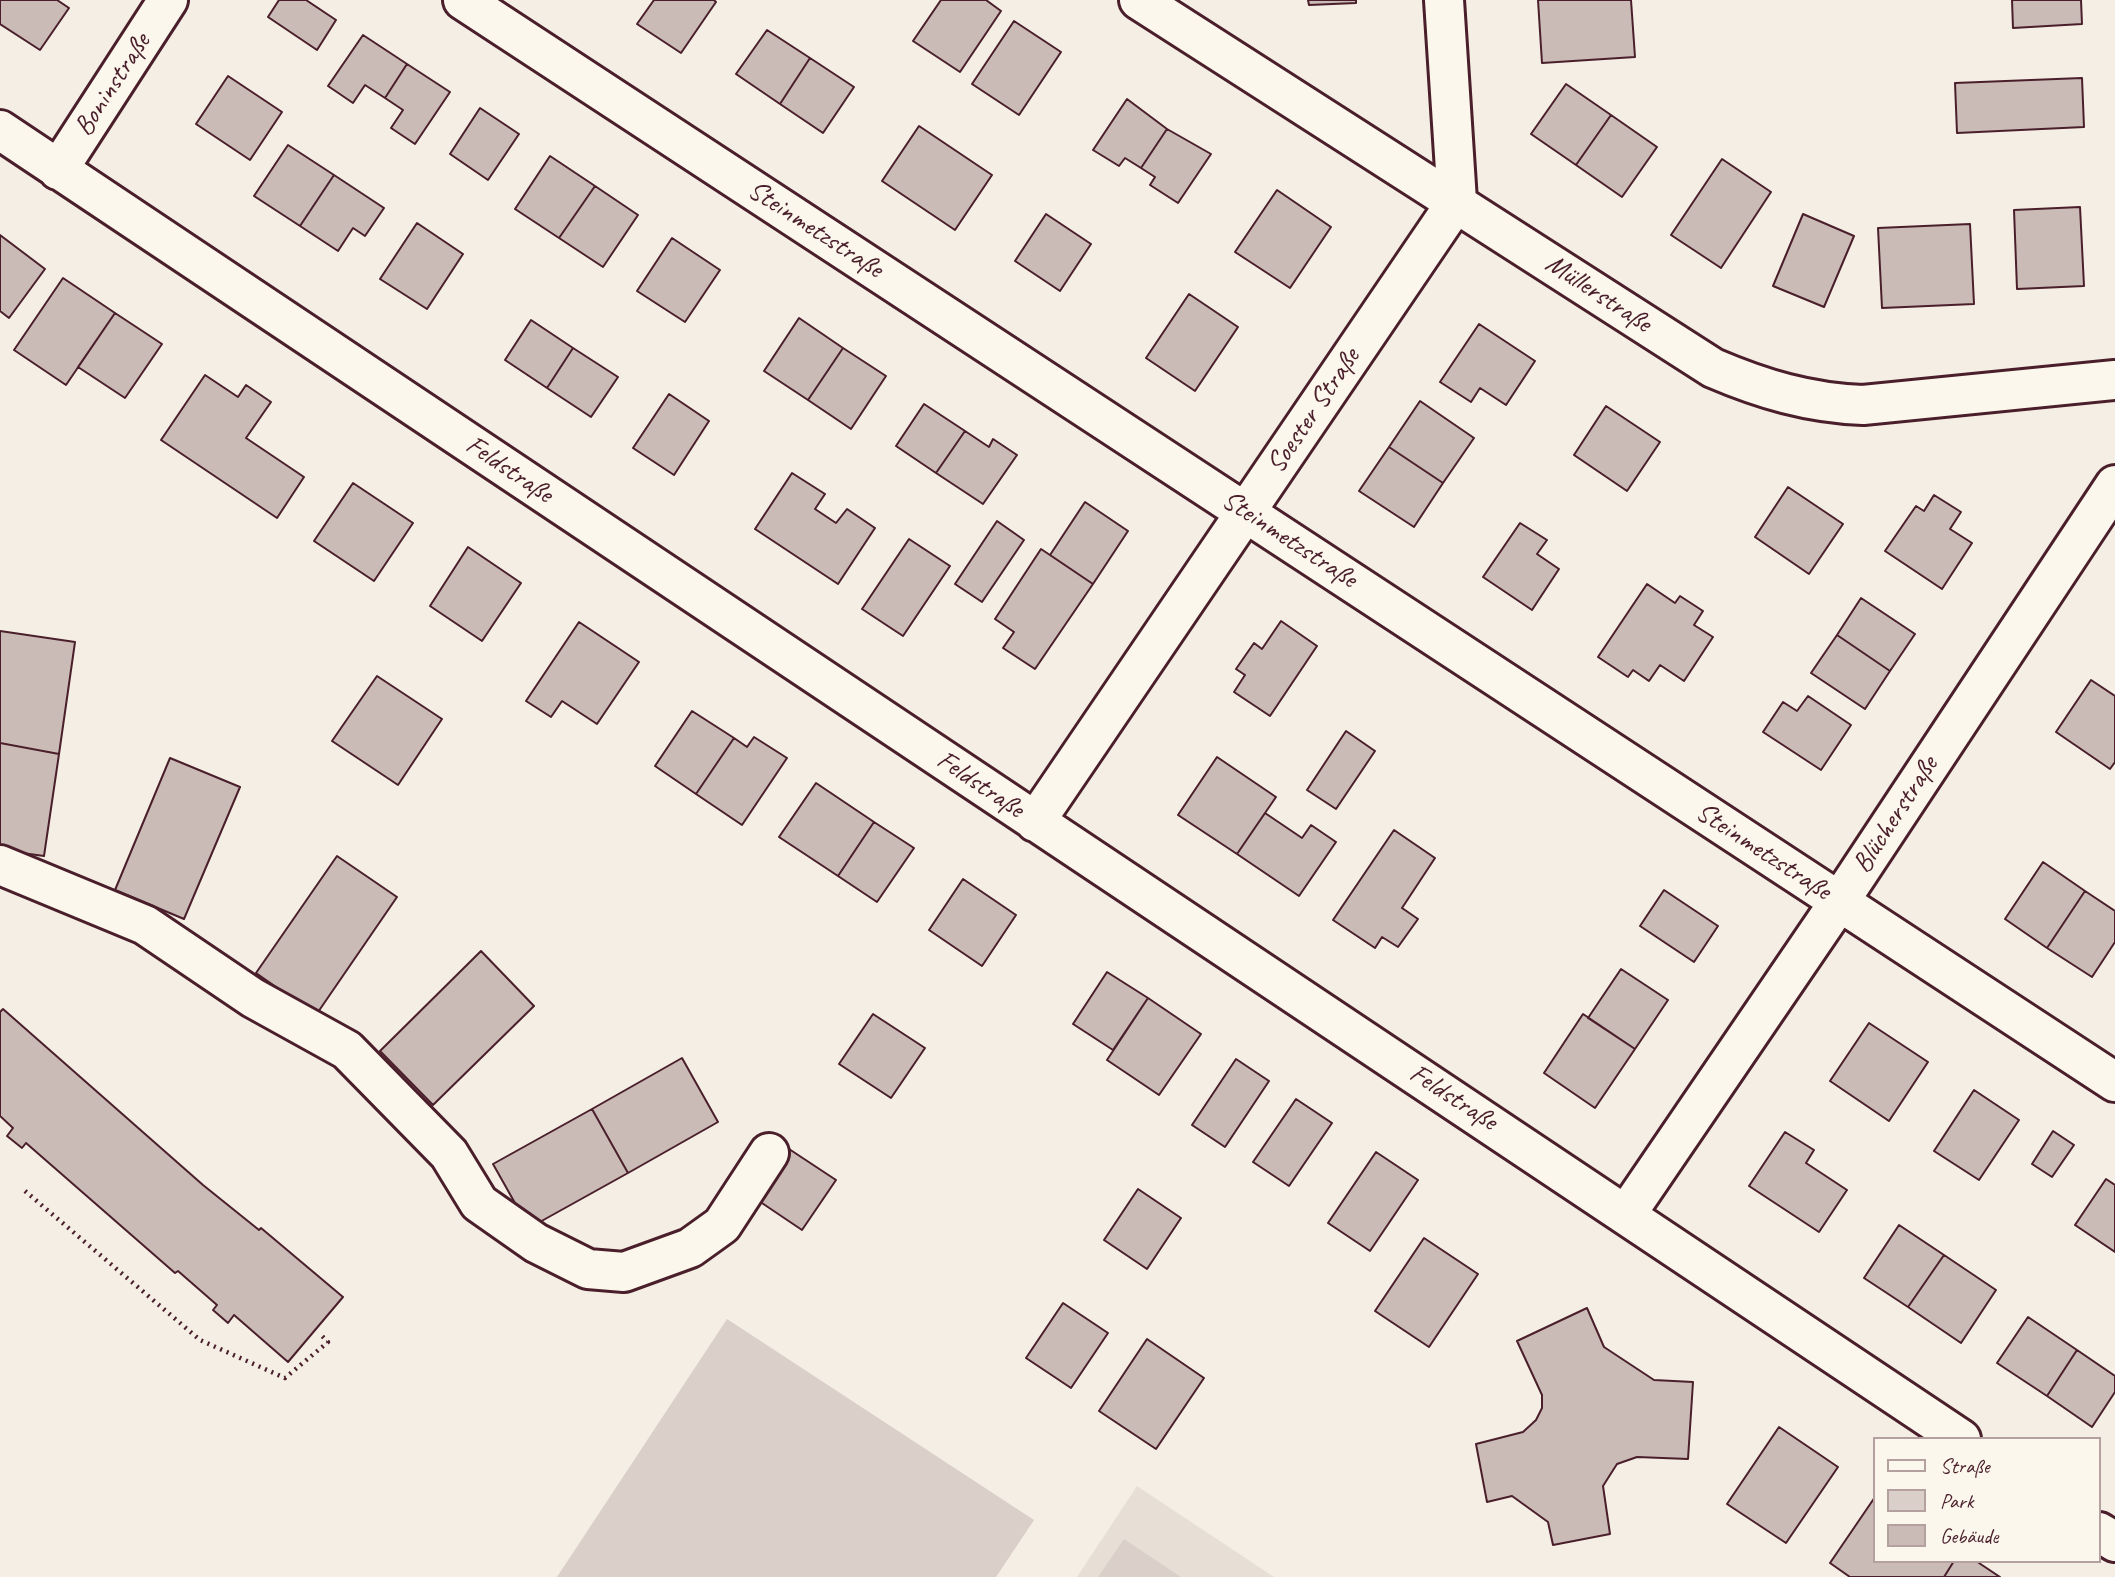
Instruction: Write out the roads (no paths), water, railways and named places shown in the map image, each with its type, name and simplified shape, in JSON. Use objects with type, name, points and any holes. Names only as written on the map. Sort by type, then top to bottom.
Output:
[{"type":"street","name":"Boninstraße","points":[[58,170],[168,0]]},
{"type":"street","name":"Steinmetzstraße","points":[[463,0],[2115,1082]]},
{"type":"street","name":"Müllerstraße","points":[[1139,0],[1457,201],[1713,368],[1785,394],[1821,403],[1863,405],[2115,380]]},
{"type":"street","points":[[1444,0],[1457,201]]},
{"type":"street","name":"Feldstraße","points":[[0,130],[1958,1437]]},
{"type":"street","name":"Soester Straße","points":[[1035,822],[1457,201]]},
{"type":"street","name":"Blücherstraße","points":[[1626,1213],[1839,902],[2115,485]]},
{"type":"street","points":[[0,865],[145,925],[253,998],[347,1050],[449,1154],[479,1203],[536,1242],[588,1269],[624,1272],[690,1248],[722,1225],[769,1153]]}]
